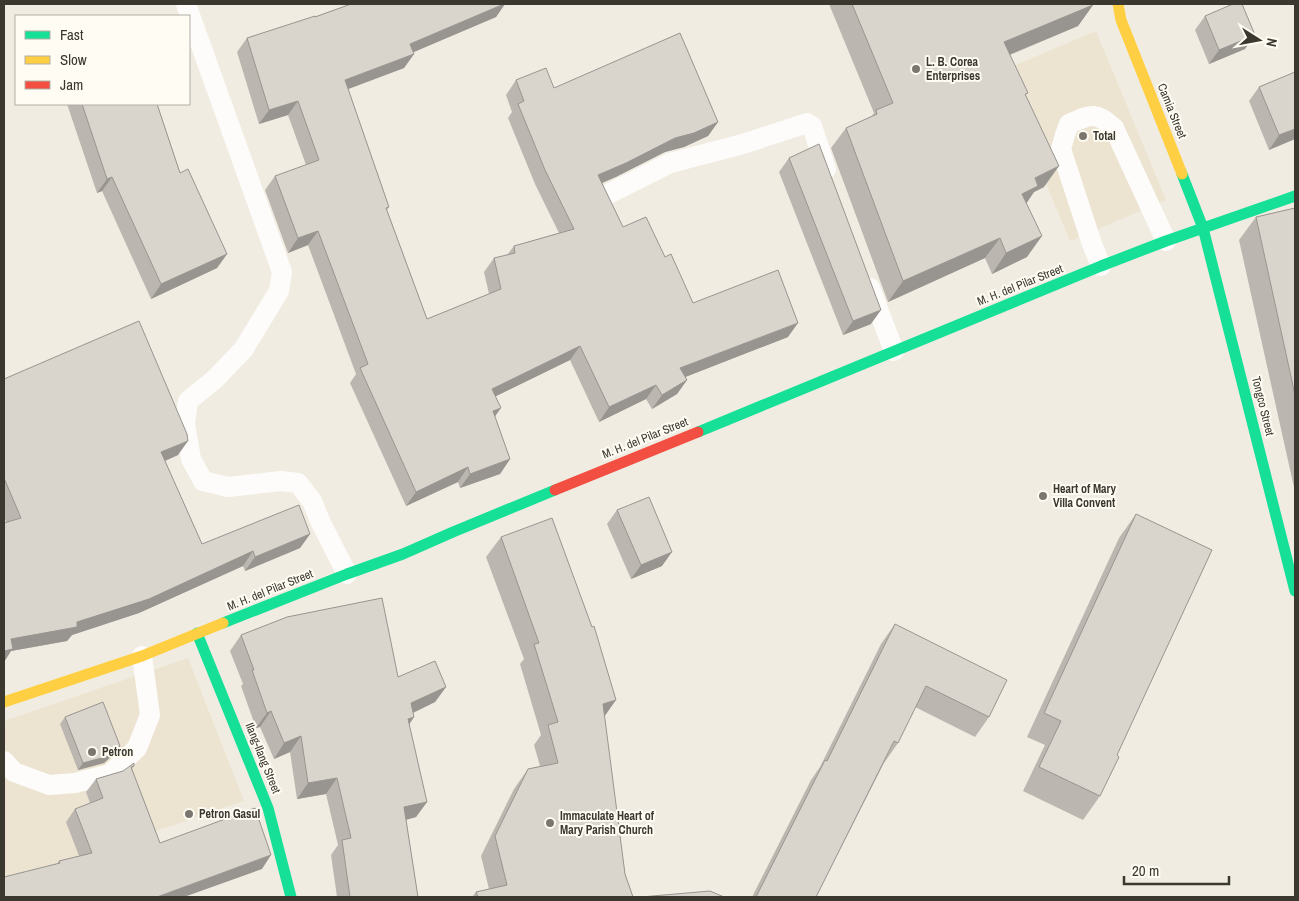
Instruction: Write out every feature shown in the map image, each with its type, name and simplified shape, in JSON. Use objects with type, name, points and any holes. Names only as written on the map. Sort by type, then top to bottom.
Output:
[{"type":"main road","name":"Camia Street","points":[[1118,4],[1121,20],[1203,228]]},
{"type":"main road","name":"M. H. del Pilar Street","points":[[4,702],[142,656],[347,574],[403,554],[462,528],[1101,266],[1295,196]]},
{"type":"main road","name":"Tongco Street","points":[[1203,228],[1295,591]]},
{"type":"main road","name":"Ilang-Ilang Street","points":[[197,633],[268,808],[291,897]]},
{"type":"lane","points":[[190,15],[282,272],[279,291],[243,350],[214,380],[188,401],[185,424],[191,459],[203,481],[228,487],[281,481],[298,483],[312,501],[347,574]]},
{"type":"lane","points":[[1101,266],[1092,244],[1062,149],[1069,124],[1088,115],[1102,117],[1114,128],[1166,241]]},
{"type":"lane","points":[[608,194],[670,163],[743,144],[807,123],[812,126],[834,190]]},
{"type":"lane","points":[[865,274],[894,351]]},
{"type":"lane","points":[[4,762],[14,772],[49,785],[74,784],[110,774],[137,748],[150,714],[142,656]]},
{"type":"shaded area","name":"Total","points":[[1096,31],[1166,200],[1070,241],[999,72]]},
{"type":"shaded area","points":[[188,658],[244,801],[4,883],[4,721]]},
{"type":"building","points":[[351,4],[504,4],[410,44],[414,54],[345,80],[389,207],[386,208],[427,319],[501,289],[494,258],[515,253],[514,246],[574,229],[545,170],[518,104],[524,101],[516,80],[546,68],[554,88],[680,33],[718,122],[694,133],[675,138],[598,175],[623,227],[646,217],[665,257],[671,254],[693,303],[778,270],[798,323],[680,368],[687,380],[662,395],[656,385],[609,407],[580,346],[492,389],[501,408],[493,411],[510,459],[470,474],[468,467],[416,492],[360,368],[368,364],[318,231],[298,238],[275,176],[319,160],[298,101],[269,110],[247,38]]},
{"type":"building","points":[[852,4],[1093,5],[1004,42],[1028,93],[1025,94],[1059,166],[1035,178],[1038,186],[1022,194],[1042,236],[1006,253],[1000,238],[903,281],[846,128],[877,114],[876,110],[893,103]]},
{"type":"building","points":[[1233,4],[1242,4],[1255,35],[1219,50],[1205,16]]},
{"type":"building","points":[[1295,72],[1295,129],[1279,135],[1259,87]]},
{"type":"building","points":[[82,105],[157,105],[180,173],[188,169],[227,254],[161,284],[112,177],[107,179]]},
{"type":"building","points":[[819,144],[881,310],[853,321],[789,158]]},
{"type":"building","points":[[1295,208],[1295,395],[1256,217]]},
{"type":"building","points":[[139,321],[187,434],[188,441],[161,452],[202,544],[299,505],[310,534],[255,557],[253,551],[149,599],[77,622],[77,627],[11,639],[13,649],[4,651],[4,523],[21,518],[4,478],[4,379]]},
{"type":"building","points":[[649,497],[672,552],[641,565],[617,510]]},
{"type":"building","points":[[1136,514],[1212,550],[1117,755],[1119,757],[1100,796],[1039,767],[1061,721],[1044,713]]},
{"type":"building","points":[[552,518],[592,627],[594,626],[616,700],[603,704],[625,874],[633,897],[478,897],[476,892],[507,885],[495,836],[528,769],[558,763],[548,725],[558,722],[534,644],[539,643],[501,537]]},
{"type":"building","points":[[382,598],[398,677],[435,661],[446,687],[411,703],[414,717],[408,719],[427,802],[404,807],[418,897],[350,897],[342,840],[351,838],[337,778],[308,783],[301,736],[284,743],[271,711],[267,713],[241,635],[287,617]]},
{"type":"building","points":[[895,624],[1007,680],[989,717],[926,686],[898,743],[894,741],[816,897],[756,897],[825,760],[827,761]]},
{"type":"building","points":[[103,702],[120,746],[109,756],[83,763],[65,717]]},
{"type":"building","points":[[134,763],[134,766],[131,767],[160,843],[255,808],[271,855],[157,897],[4,897],[4,877],[92,853],[75,809],[103,798],[96,779],[123,771]]},
{"type":"building","points":[[710,891],[724,897],[641,897]]},
{"type":"traffic: fast","points":[[1182,174],[1203,228],[1295,591]]},
{"type":"traffic: fast","points":[[698,432],[1101,266],[1295,196]]},
{"type":"traffic: fast","points":[[223,623],[403,554],[555,490]]},
{"type":"traffic: fast","points":[[197,633],[268,808],[291,897]]},
{"type":"traffic: slow","points":[[1118,4],[1121,20],[1182,174]]},
{"type":"traffic: slow","points":[[4,702],[142,656],[223,623]]},
{"type":"traffic: jam","points":[[555,490],[698,432]]},
{"type":"place","name":"L. B. Corea Enterprises","points":[[916,69]]},
{"type":"place","name":"Total","points":[[1083,136]]},
{"type":"place","name":"Heart of Mary Villa Convent","points":[[1043,496]]},
{"type":"place","name":"Petron","points":[[92,752]]},
{"type":"place","name":"Petron Gasul","points":[[189,814]]},
{"type":"place","name":"Immaculate Heart of Mary Parish Church","points":[[550,823]]}]
